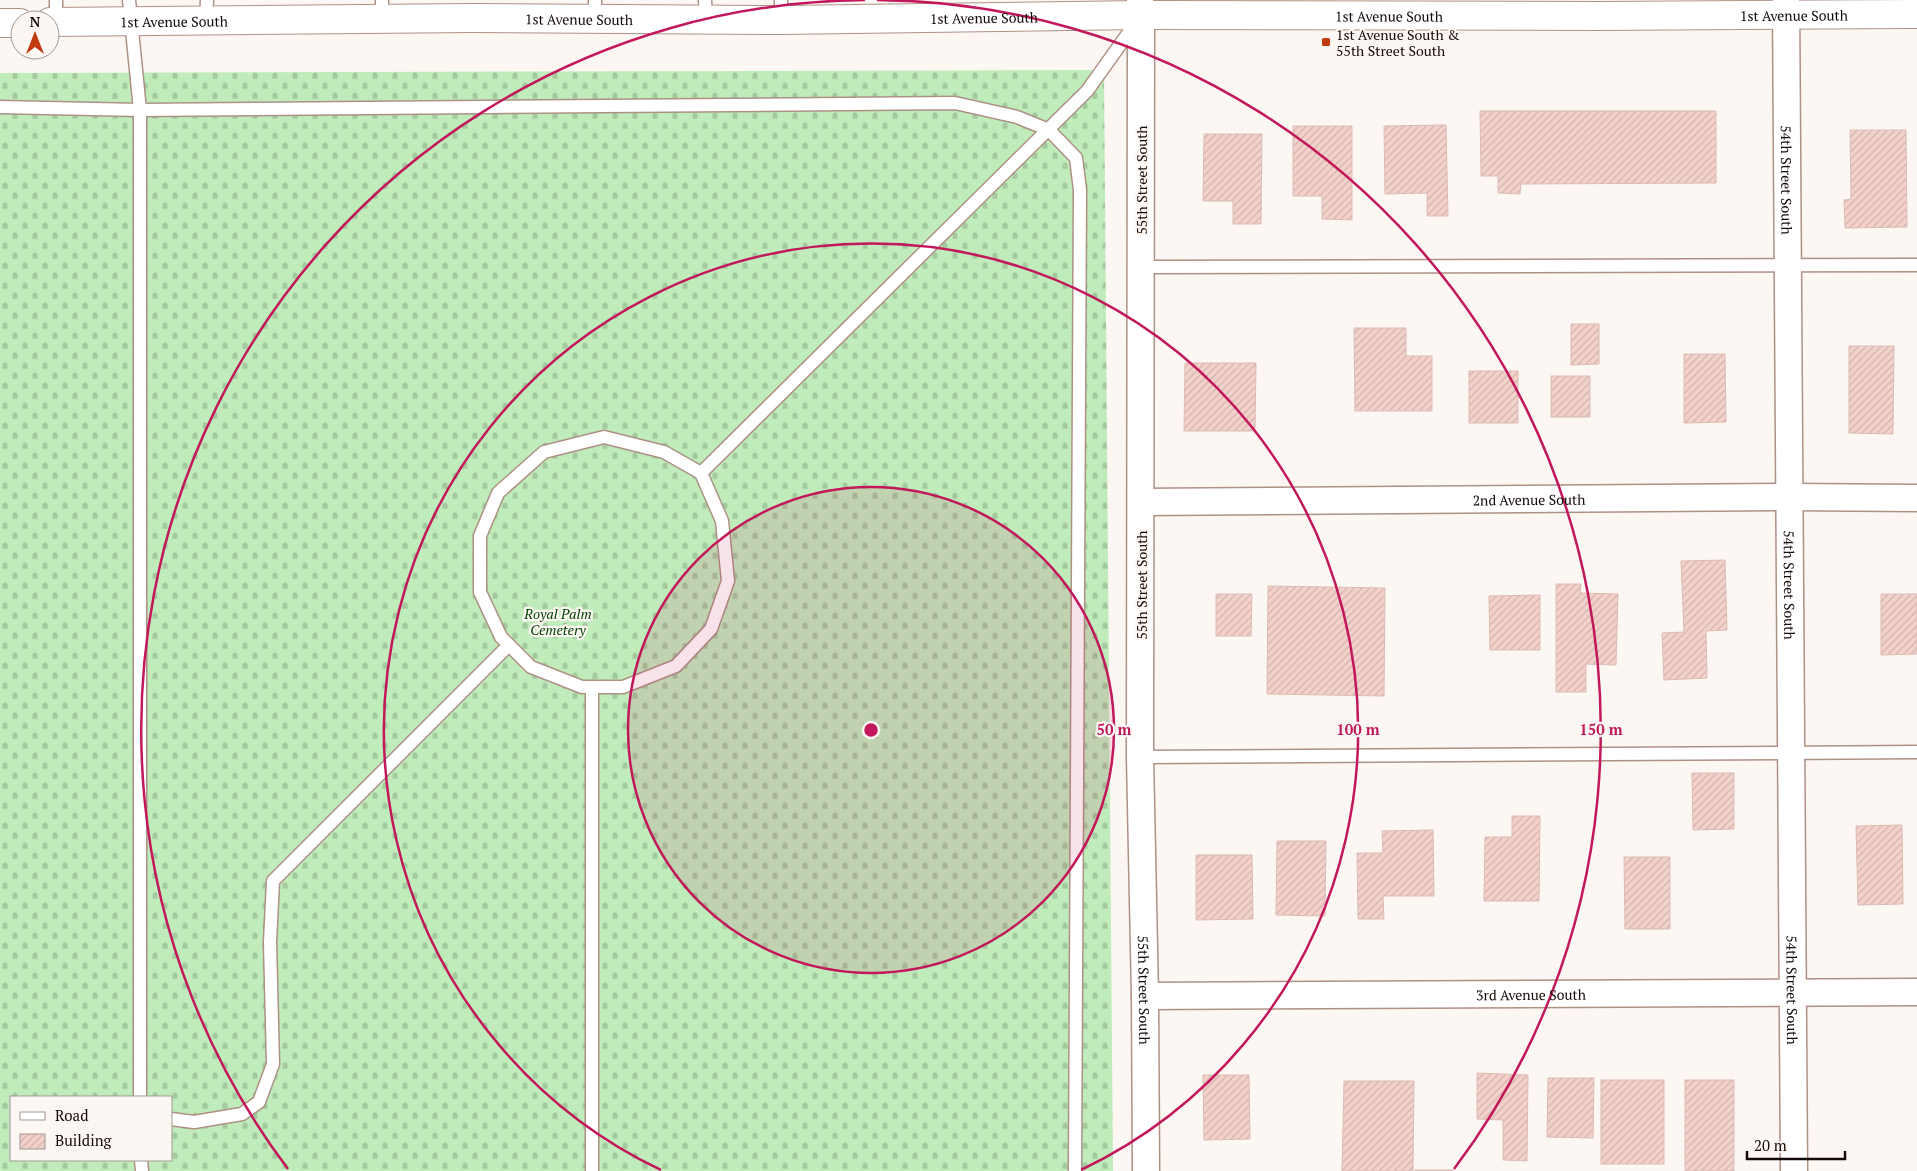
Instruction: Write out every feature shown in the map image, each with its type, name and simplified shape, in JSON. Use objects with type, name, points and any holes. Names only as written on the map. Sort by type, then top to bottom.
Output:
[{"type":"main road","name":"1st Avenue South","points":[[60,15],[131,11],[1141,8],[1786,8],[1917,14]]},
{"type":"street","name":"55th Street South","points":[[1141,8],[1140,757],[1145,996],[1146,1171]]},
{"type":"street","name":"54th Street South","points":[[1786,8],[1794,1171]]},
{"type":"street","name":"2nd Avenue South","points":[[1141,502],[1789,497],[1917,498]]},
{"type":"street","name":"3rd Avenue South","points":[[1145,996],[1917,992]]},
{"type":"lane","points":[[701,473],[1087,91],[1141,8]]},
{"type":"lane","points":[[131,11],[140,110],[140,1096]]},
{"type":"lane","points":[[0,106],[140,110],[955,103],[1017,117],[1049,130],[1076,158],[1080,190],[1075,1171]]},
{"type":"lane","points":[[1141,267],[1917,265]]},
{"type":"lane","points":[[604,437],[664,452],[701,473],[722,521],[728,581],[711,629],[676,666],[623,687],[582,687],[531,667],[501,637],[480,592],[480,536],[498,493],[544,452],[604,437]]},
{"type":"lane","points":[[172,1119],[194,1122],[242,1114],[259,1102],[273,1064],[270,942],[273,881],[509,644]]},
{"type":"lane","points":[[592,687],[592,1171]]},
{"type":"lane","points":[[1140,757],[1917,752]]},
{"type":"green space","name":"Royal Palm Cemetery","points":[[1104,70],[1113,1171],[0,1171],[0,73]]},
{"type":"building","points":[[1480,111],[1716,111],[1716,183],[1521,184],[1520,194],[1498,193],[1498,176],[1481,176]]},
{"type":"building","points":[[1446,125],[1448,216],[1427,216],[1427,193],[1385,194],[1384,126]]},
{"type":"building","points":[[1293,126],[1352,126],[1352,220],[1322,219],[1322,196],[1293,196]]},
{"type":"building","points":[[1850,130],[1906,130],[1907,227],[1845,228],[1844,200],[1851,199]]},
{"type":"building","points":[[1204,134],[1262,134],[1261,224],[1233,224],[1233,201],[1203,201]]},
{"type":"building","points":[[1571,324],[1599,324],[1599,364],[1571,365]]},
{"type":"building","points":[[1354,328],[1406,328],[1406,356],[1432,356],[1432,411],[1355,411]]},
{"type":"building","points":[[1849,346],[1894,346],[1893,434],[1849,433]]},
{"type":"building","points":[[1684,354],[1725,354],[1726,422],[1684,423]]},
{"type":"building","points":[[1185,363],[1256,363],[1255,431],[1184,431]]},
{"type":"building","points":[[1469,371],[1518,371],[1518,423],[1469,423]]},
{"type":"building","points":[[1551,376],[1590,376],[1590,417],[1551,417]]},
{"type":"building","points":[[1725,560],[1727,630],[1706,631],[1707,678],[1664,680],[1662,633],[1684,632],[1681,561]]},
{"type":"building","points":[[1556,584],[1581,584],[1580,593],[1618,594],[1616,665],[1586,664],[1586,692],[1556,692]]},
{"type":"building","points":[[1268,586],[1385,588],[1384,696],[1267,694]]},
{"type":"building","points":[[1216,594],[1252,594],[1251,636],[1216,636]]},
{"type":"building","points":[[1881,594],[1917,594],[1917,654],[1881,655]]},
{"type":"building","points":[[1540,595],[1540,650],[1490,650],[1489,596]]},
{"type":"building","points":[[1692,773],[1734,773],[1734,829],[1693,830]]},
{"type":"building","points":[[1512,816],[1540,816],[1539,901],[1484,901],[1485,837],[1512,837]]},
{"type":"building","points":[[1902,825],[1903,904],[1858,905],[1856,826]]},
{"type":"building","points":[[1433,830],[1434,896],[1383,896],[1384,919],[1358,919],[1357,853],[1383,853],[1382,831]]},
{"type":"building","points":[[1277,841],[1326,841],[1325,916],[1276,915]]},
{"type":"building","points":[[1196,855],[1252,855],[1253,919],[1196,920]]},
{"type":"building","points":[[1624,857],[1670,857],[1670,929],[1625,929]]},
{"type":"building","points":[[1477,1073],[1528,1075],[1527,1161],[1503,1160],[1503,1120],[1477,1119]]},
{"type":"building","points":[[1203,1075],[1249,1075],[1250,1139],[1204,1140]]},
{"type":"building","points":[[1548,1078],[1594,1078],[1593,1138],[1547,1137]]},
{"type":"building","points":[[1601,1080],[1664,1080],[1664,1164],[1601,1164]]},
{"type":"building","points":[[1685,1080],[1734,1080],[1734,1171],[1685,1171]]},
{"type":"building","points":[[1344,1081],[1414,1081],[1413,1171],[1342,1171]]},
{"type":"building","points":[[1453,1170],[1453,1171],[1415,1171]]},
{"type":"place","name":"1st Avenue South & 55th Street South","points":[[1326,42]]}]
